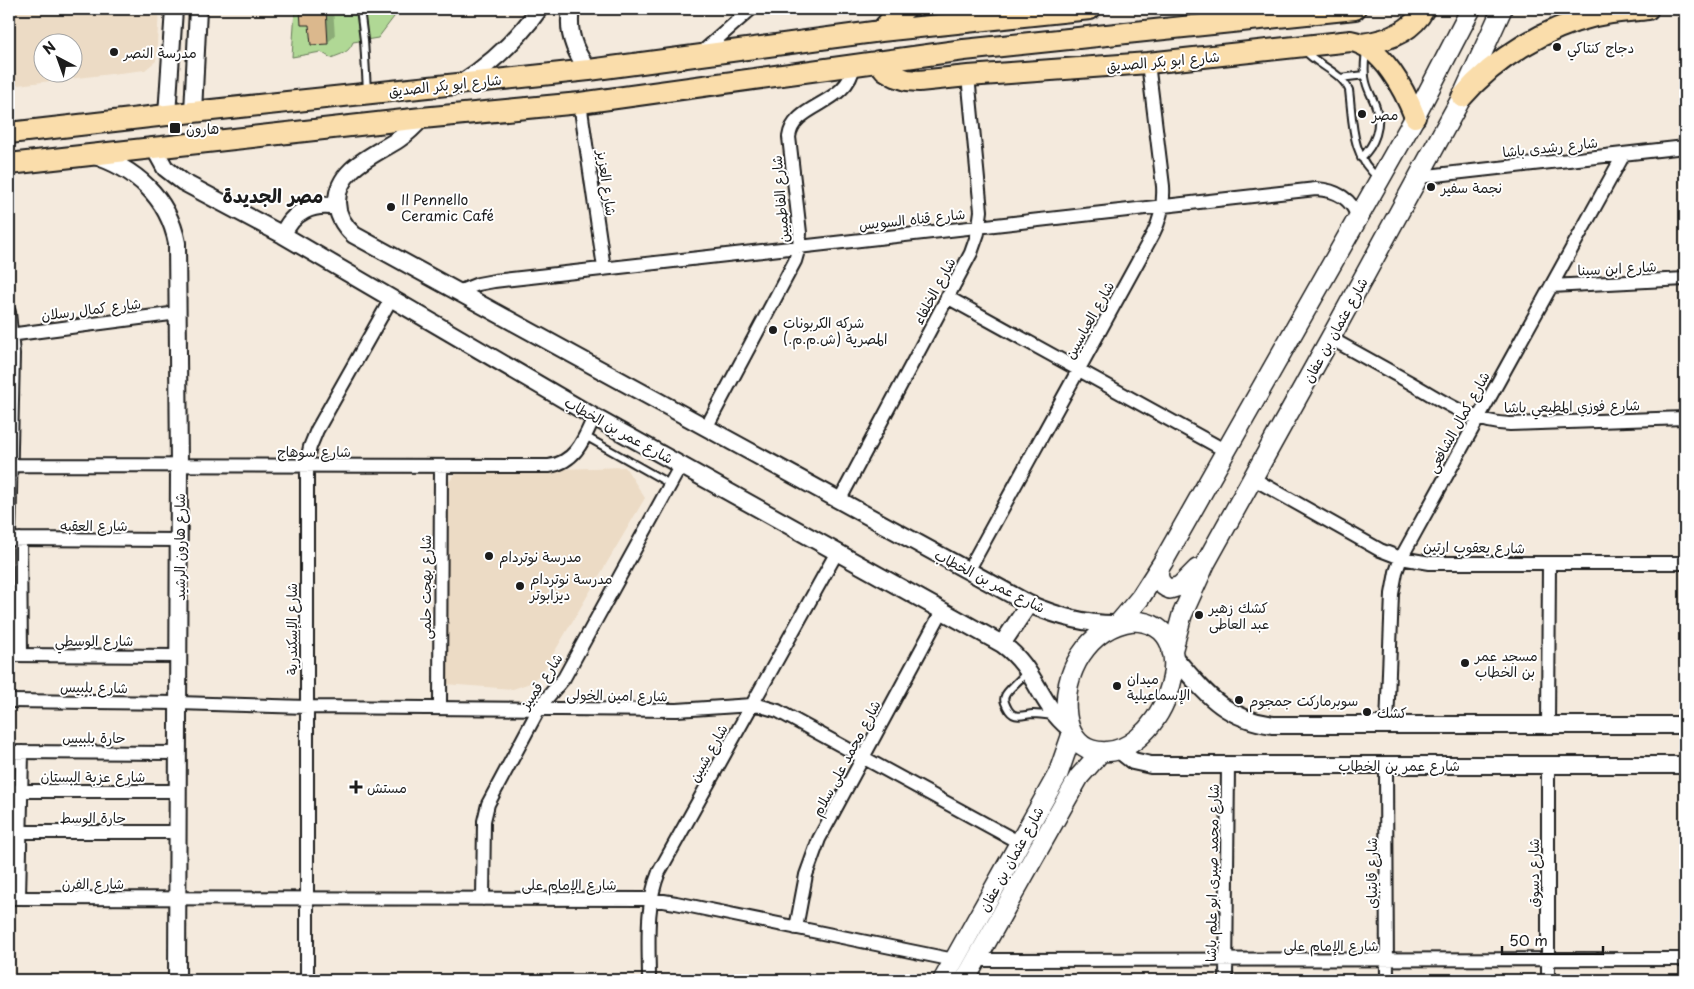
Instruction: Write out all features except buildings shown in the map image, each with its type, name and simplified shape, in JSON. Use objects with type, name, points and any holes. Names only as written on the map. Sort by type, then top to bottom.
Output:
[{"type":"main road","points":[[881,31],[905,9]]},
{"type":"main road","name":"شارع ابو بكر الصديق","points":[[9,133],[589,70],[881,31],[1090,9]]},
{"type":"main road","points":[[9,164],[422,118],[580,103],[964,50],[1355,9]]},
{"type":"main road","name":"شارع ابو بكر الصديق","points":[[878,61],[890,73],[912,81],[1148,63],[1346,42],[1364,45],[1384,40],[1397,34],[1415,22],[1424,9]]},
{"type":"main road","points":[[1118,624],[1140,598],[1159,569],[1434,84],[1471,9]]},
{"type":"main road","name":"شارع عثمان بن عفان","points":[[1172,654],[1179,624],[1209,555],[1462,97],[1502,9]]},
{"type":"main road","points":[[1462,97],[1491,68],[1517,50],[1590,12],[1648,9]]},
{"type":"main road","points":[[1364,45],[1383,62],[1398,81],[1415,117]]},
{"type":"main road","points":[[1159,569],[1158,579],[1166,588],[1173,589],[1183,584],[1209,555]]},
{"type":"main road","points":[[1133,621],[1148,623],[1162,631],[1170,644],[1172,654],[1172,681],[1168,697],[1161,712],[1139,736],[1110,751],[1085,747],[1066,727],[1068,684],[1073,668],[1082,653],[1107,629],[1118,624],[1133,621]]},
{"type":"main road","name":"شارع عثمان بن عفان","points":[[943,980],[1058,774],[1066,727]]},
{"type":"main road","name":"شارع عثمان بن عفان","points":[[965,980],[1079,777],[1110,751]]},
{"type":"street","points":[[167,115],[174,9]]},
{"type":"street","points":[[193,112],[198,9]]},
{"type":"street","points":[[460,84],[502,53],[539,9]]},
{"type":"street","points":[[571,9],[570,30],[574,44],[580,58],[589,70]]},
{"type":"street","points":[[698,55],[751,9]]},
{"type":"street","name":"شارع العباسيين","points":[[968,571],[1159,221],[1163,186],[1148,63]]},
{"type":"street","name":"شارع الفاطميين","points":[[706,428],[795,261],[800,233],[789,137],[791,128],[799,116],[825,102],[840,90],[852,76],[854,65]]},
{"type":"street","name":"شارع الخلفاء","points":[[839,501],[974,246],[980,227],[981,204],[968,76]]},
{"type":"street","name":"شارع العزيز","points":[[580,103],[604,268]]},
{"type":"street","points":[[283,235],[290,222],[302,211],[319,205],[337,207],[340,187],[351,171],[403,136],[422,118]]},
{"type":"street","name":"شارع رشدى باشا","points":[[1418,177],[1685,147]]},
{"type":"street","name":"شارع عمر بن الخطاب","points":[[154,148],[165,168],[183,182],[283,235],[594,417],[1002,644],[1028,669],[1048,707],[1066,727]]},
{"type":"street","name":"شارع كمال الشافعى","points":[[1387,726],[1392,594],[1401,558],[1624,154]]},
{"type":"street","name":"شارع هارون الرشيد","points":[[92,155],[112,162],[131,172],[155,194],[167,212],[177,243],[179,466],[178,980]]},
{"type":"street","name":"شارع قناه السويس","points":[[458,292],[483,282],[1162,206],[1322,190],[1333,192],[1342,197],[1350,204],[1358,218]]},
{"type":"street","name":"شارع عمر بن الخطاب","points":[[337,207],[341,220],[354,235],[1029,604],[1072,619],[1118,624]]},
{"type":"street","name":"شارع ابن سينا","points":[[1551,286],[1685,279]]},
{"type":"street","points":[[947,297],[1226,451]]},
{"type":"street","name":"شارع الإسكندرية","points":[[307,980],[306,466],[310,447],[317,430],[391,299]]},
{"type":"street","points":[[9,312],[13,360],[10,466],[15,655]]},
{"type":"street","name":"شارع كمال رسلان","points":[[10,334],[178,313]]},
{"type":"street","name":"شارع فوزي المطيعي باشا","points":[[1330,338],[1455,408],[1490,422],[1510,424],[1685,418]]},
{"type":"street","name":"شارع سوهاج","points":[[10,466],[555,465],[572,456],[580,446],[594,417]]},
{"type":"street","name":"شارع قمبيز","points":[[483,899],[484,821],[486,810],[493,794],[543,702],[564,678],[681,465]]},
{"type":"street","name":"شارع بهجت حلمى","points":[[440,708],[441,466]]},
{"type":"street","name":"شارع يعقوب ارتين","points":[[1252,478],[1380,550],[1401,558],[1430,563],[1685,563]]},
{"type":"street","name":"شارع العقبه","points":[[13,539],[179,540]]},
{"type":"street","name":"شارع شبين","points":[[649,980],[649,914],[651,899],[659,872],[837,552]]},
{"type":"street","points":[[1548,725],[1549,563]]},
{"type":"street","points":[[1002,644],[1029,604]]},
{"type":"street","name":"شارع محمد على سلام","points":[[796,928],[806,875],[815,848],[942,611]]},
{"type":"street","points":[[1172,654],[1213,700],[1229,711],[1247,719],[1273,725],[1685,725]]},
{"type":"street","name":"شارع الوسطي","points":[[15,655],[178,656]]},
{"type":"street","name":"شارع بلبيس","points":[[9,701],[178,703]]},
{"type":"street","name":"شارع امين الخولى","points":[[178,703],[307,707],[677,710],[761,706],[778,711],[1020,843]]},
{"type":"street","name":"شارع عمر بن الخطاب","points":[[1110,751],[1147,765],[1685,765]]},
{"type":"street","name":"حارة بلبيس","points":[[9,752],[178,753]]},
{"type":"street","points":[[14,898],[15,790],[22,752]]},
{"type":"street","name":"شارع محمد صبرى ابو علم باشا","points":[[1226,980],[1228,765]]},
{"type":"street","name":"شارع قايتباى","points":[[1386,765],[1387,980]]},
{"type":"street","name":"شارع دسوق","points":[[1548,765],[1548,980]]},
{"type":"street","name":"شارع عزبة البستان","points":[[15,790],[178,791]]},
{"type":"street","name":"حارة الوسط","points":[[15,832],[178,832]]},
{"type":"street","name":"شارع الفرن","points":[[14,898],[178,898]]},
{"type":"street","name":"شارع الإمام على","points":[[178,898],[651,899],[954,960]]},
{"type":"street","name":"شارع الإمام على","points":[[976,960],[1685,959]]},
{"type":"lane","points":[[360,9],[367,94]]},
{"type":"lane","points":[[1361,158],[1372,144],[1378,126],[1376,109],[1364,75],[1364,45]]},
{"type":"lane","points":[[1302,47],[1315,61],[1340,78],[1349,90],[1356,143],[1361,158],[1370,171],[1381,179]]},
{"type":"lane","points":[[1340,78],[1364,75]]},
{"type":"lane","points":[[585,436],[670,484]]},
{"type":"lane","points":[[1028,669],[1020,681],[1006,694],[1004,701],[1008,710],[1017,717],[1040,714],[1066,727]]},
{"type":"shaded area","name":"مدرسة النصر","points":[[9,9],[159,9],[156,61],[145,70],[82,77],[82,32],[32,32],[32,82],[43,82],[9,86]]},
{"type":"shaded area","name":"مدرسة نوتردام ديزابوتر","points":[[625,467],[645,498],[542,673],[530,683],[513,689],[444,684],[448,483],[457,472]]},
{"type":"green space","points":[[295,9],[400,9],[378,38],[353,42],[347,51],[331,58],[321,52],[292,57]]},
{"type":"place","name":"دجاج كنتاكي","points":[[1557,47]]},
{"type":"place","name":"مدرسة النصر","points":[[114,52]]},
{"type":"place","name":"مصر","points":[[1362,114]]},
{"type":"place","name":"هارون","points":[[175,128]]},
{"type":"place","name":"نجمة سفير","points":[[1431,187]]},
{"type":"place","name":"Il Pennello Ceramic Café","points":[[391,207]]},
{"type":"place","name":"شركه الكربونات المصرية (ش.م.م.)","points":[[773,330]]},
{"type":"place","name":"مدرسة نوتردام","points":[[489,556]]},
{"type":"place","name":"مدرسة نوتردام ديزابوتر","points":[[520,586]]},
{"type":"place","name":"كشك زهير عبد العاطى","points":[[1199,615]]},
{"type":"place","name":"مسجد عمر بن الخطاب","points":[[1465,663]]},
{"type":"place","name":"ميدان الإسماعيلية","points":[[1117,686]]},
{"type":"place","name":"سوبرماركت جمجوم","points":[[1239,700]]},
{"type":"place","name":"كشك","points":[[1367,712]]},
{"type":"place","name":"مستش","points":[[356,787]]},
{"type":"district","name":"مصر الجديدة","points":[[273,195]]}]
